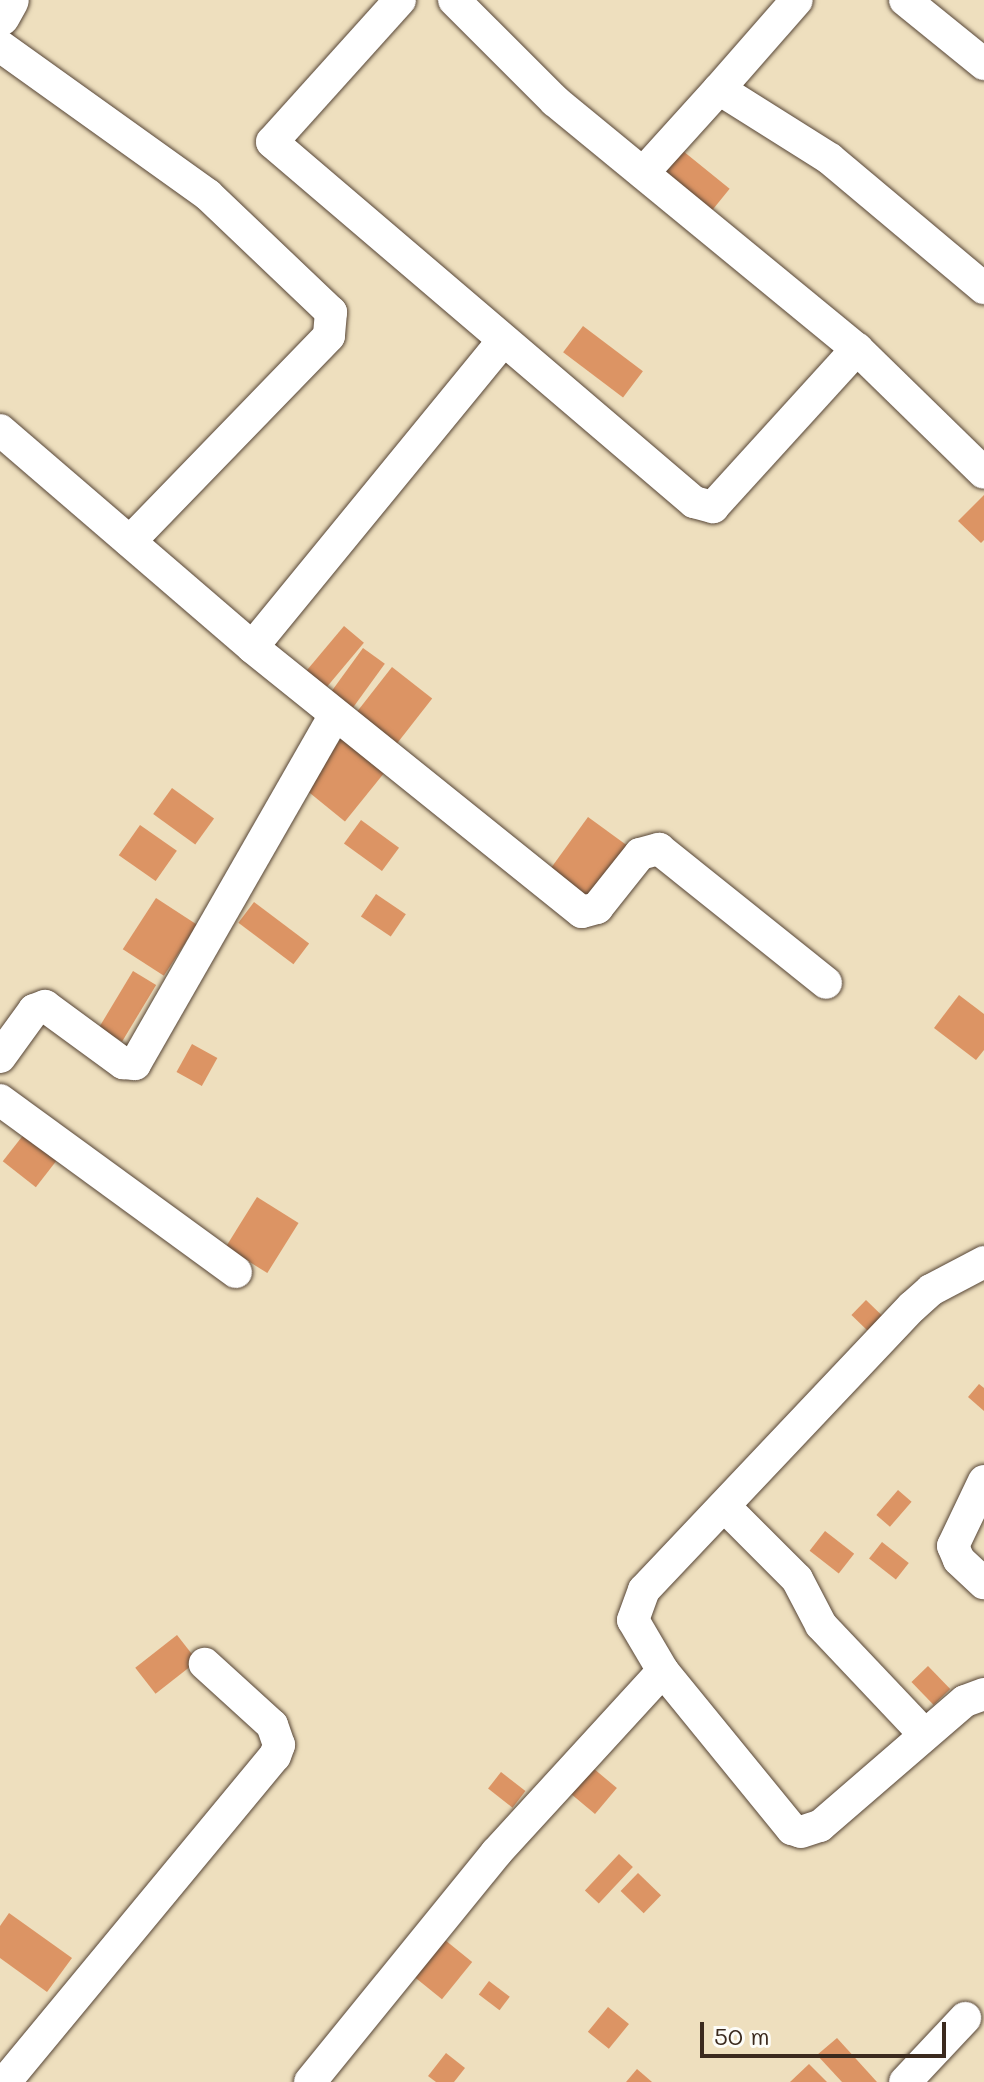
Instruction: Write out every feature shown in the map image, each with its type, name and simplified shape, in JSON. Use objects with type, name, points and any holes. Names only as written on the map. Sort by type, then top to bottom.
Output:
[{"type":"street","points":[[0,16],[9,0]]},
{"type":"street","points":[[400,0],[272,142],[502,342],[704,508],[720,500],[857,349]]},
{"type":"street","points":[[454,0],[555,101],[857,349],[984,473]]},
{"type":"street","points":[[643,173],[797,0]]},
{"type":"street","points":[[905,0],[984,64]]},
{"type":"street","points":[[0,46],[208,195],[331,312],[329,336],[130,541]]},
{"type":"street","points":[[719,89],[841,167],[984,288]]},
{"type":"street","points":[[252,647],[502,342]]},
{"type":"street","points":[[0,430],[252,647],[582,912],[597,908],[640,854],[659,849],[826,983]]},
{"type":"street","points":[[0,1057],[34,1010],[45,1006],[123,1063],[135,1064],[335,715]]},
{"type":"street","points":[[0,1100],[236,1272]]},
{"type":"street","points":[[984,1262],[931,1290],[912,1307],[634,1604],[633,1620],[663,1671],[792,1829],[801,1832],[820,1826],[965,1701],[984,1694]]},
{"type":"street","points":[[984,1481],[953,1546],[959,1560],[984,1583]]},
{"type":"street","points":[[724,1506],[797,1579],[821,1625],[925,1735]]},
{"type":"street","points":[[5,2082],[275,1756],[279,1745],[272,1725],[205,1664]]},
{"type":"street","points":[[310,2082],[496,1853],[663,1671]]},
{"type":"street","points":[[905,2082],[965,2018]]},
{"type":"building","points":[[683,151],[730,189],[710,213],[663,175]]},
{"type":"building","points":[[583,326],[643,371],[623,397],[563,352]]},
{"type":"building","points":[[984,495],[984,540],[981,543],[958,521]]},
{"type":"building","points":[[344,626],[364,643],[324,690],[304,673]]},
{"type":"building","points":[[363,648],[385,664],[353,708],[331,692]]},
{"type":"building","points":[[392,667],[432,698],[395,746],[354,715]]},
{"type":"building","points":[[345,734],[388,769],[345,821],[302,787]]},
{"type":"building","points":[[172,788],[214,819],[195,844],[153,814]]},
{"type":"building","points":[[588,817],[633,850],[592,907],[547,874]]},
{"type":"building","points":[[361,820],[399,848],[382,871],[344,843]]},
{"type":"building","points":[[140,825],[177,851],[156,881],[119,855]]},
{"type":"building","points":[[376,894],[406,914],[391,937],[361,916]]},
{"type":"building","points":[[156,898],[197,925],[164,976],[123,949]]},
{"type":"building","points":[[254,902],[309,944],[293,964],[238,923]]},
{"type":"building","points":[[133,971],[156,985],[122,1041],[99,1028]]},
{"type":"building","points":[[959,995],[984,1014],[984,1050],[976,1060],[934,1028]]},
{"type":"building","points":[[192,1044],[217,1058],[202,1086],[176,1072]]},
{"type":"building","points":[[28,1129],[61,1155],[36,1187],[3,1161]]},
{"type":"building","points":[[257,1197],[299,1223],[267,1273],[226,1247]]},
{"type":"building","points":[[866,1300],[890,1323],[875,1338],[851,1315]]},
{"type":"building","points":[[979,1384],[984,1388],[984,1411],[968,1397]]},
{"type":"building","points":[[898,1490],[912,1502],[890,1527],[876,1515]]},
{"type":"building","points":[[825,1531],[854,1554],[839,1573],[810,1551]]},
{"type":"building","points":[[882,1542],[909,1563],[896,1579],[869,1559]]},
{"type":"building","points":[[177,1635],[197,1661],[156,1694],[135,1668]]},
{"type":"building","points":[[928,1666],[950,1689],[934,1705],[911,1682]]},
{"type":"building","points":[[587,1763],[617,1788],[595,1814],[565,1789]]},
{"type":"building","points":[[501,1772],[525,1791],[512,1808],[488,1789]]},
{"type":"building","points":[[619,1854],[633,1867],[599,1904],[585,1891]]},
{"type":"building","points":[[638,1873],[661,1895],[644,1913],[621,1891]]},
{"type":"building","points":[[9,1913],[72,1958],[47,1992],[0,1958],[0,1926]]},
{"type":"building","points":[[445,1940],[472,1962],[442,1999],[415,1977]]},
{"type":"building","points":[[489,1981],[510,1997],[500,2010],[479,1995]]},
{"type":"building","points":[[608,2007],[629,2024],[609,2049],[588,2032]]},
{"type":"building","points":[[837,2038],[877,2082],[842,2082],[817,2055]]},
{"type":"building","points":[[446,2053],[465,2068],[454,2082],[436,2082],[428,2076]]},
{"type":"building","points":[[809,2064],[827,2082],[790,2082]]},
{"type":"building","points":[[637,2069],[652,2082],[626,2082]]}]
